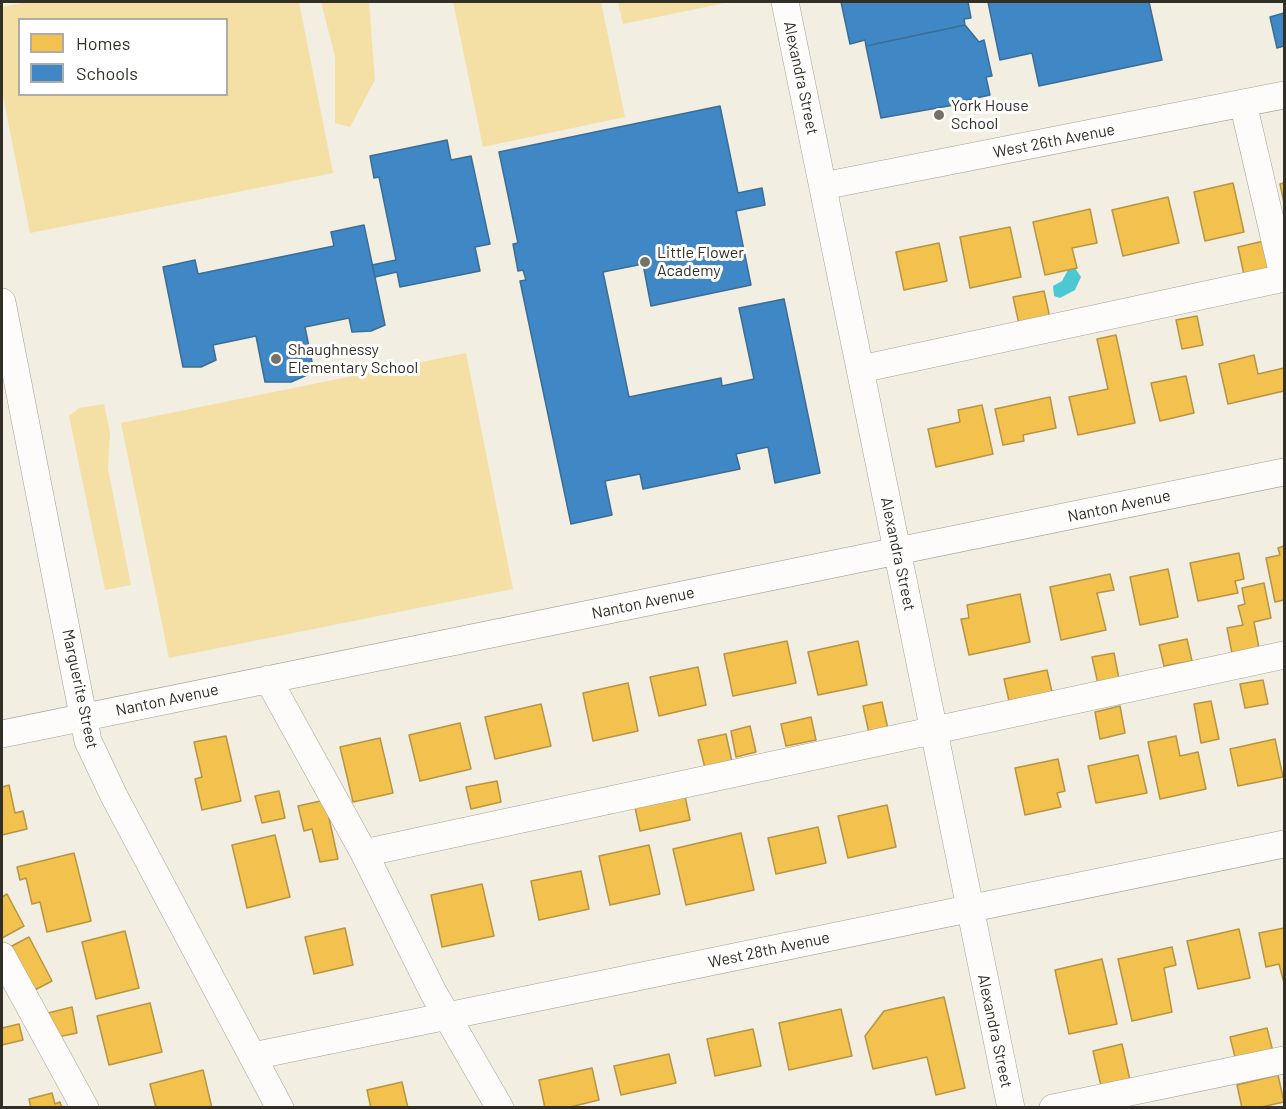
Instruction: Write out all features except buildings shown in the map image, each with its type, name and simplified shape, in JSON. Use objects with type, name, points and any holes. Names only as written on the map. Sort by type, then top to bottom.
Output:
[{"type":"street","name":"Alexandra Street","points":[[785,2],[1011,1107]]},
{"type":"street","name":"West 26th Avenue","points":[[823,186],[1284,95]]},
{"type":"street","points":[[861,369],[1284,279],[1243,103]]},
{"type":"street","name":"Marguerite Street","points":[[2,303],[88,741],[114,796],[280,1107]]},
{"type":"street","name":"Nanton Avenue","points":[[2,734],[1284,472]]},
{"type":"street","points":[[364,853],[1284,656]]},
{"type":"street","points":[[268,679],[364,853],[447,1017],[500,1107]]},
{"type":"street","name":"West 28th Avenue","points":[[253,1056],[1284,844]]},
{"type":"street","points":[[2,956],[85,1107]]},
{"type":"street","points":[[1053,1107],[1284,1059]]},
{"type":"shaded area","points":[[27,2],[299,2],[333,173],[30,233],[2,91],[2,7]]},
{"type":"shaded area","points":[[321,2],[369,2],[375,80],[350,127],[335,123],[335,57]]},
{"type":"shaded area","points":[[453,2],[601,2],[625,117],[483,147]]},
{"type":"shaded area","points":[[618,2],[730,2],[623,24]]},
{"type":"shaded area","points":[[466,353],[513,589],[169,658],[121,423]]},
{"type":"shaded area","points":[[104,404],[110,432],[108,469],[131,585],[105,590],[69,416],[79,408]]},
{"type":"water","points":[[1075,268],[1081,277],[1075,290],[1060,298],[1054,296],[1053,286],[1062,281],[1068,270]]},
{"type":"place","name":"York House School","points":[[939,115]]},
{"type":"place","name":"Little Flower Academy","points":[[645,262]]},
{"type":"place","name":"Shaughnessy Elementary School","points":[[276,359]]}]
